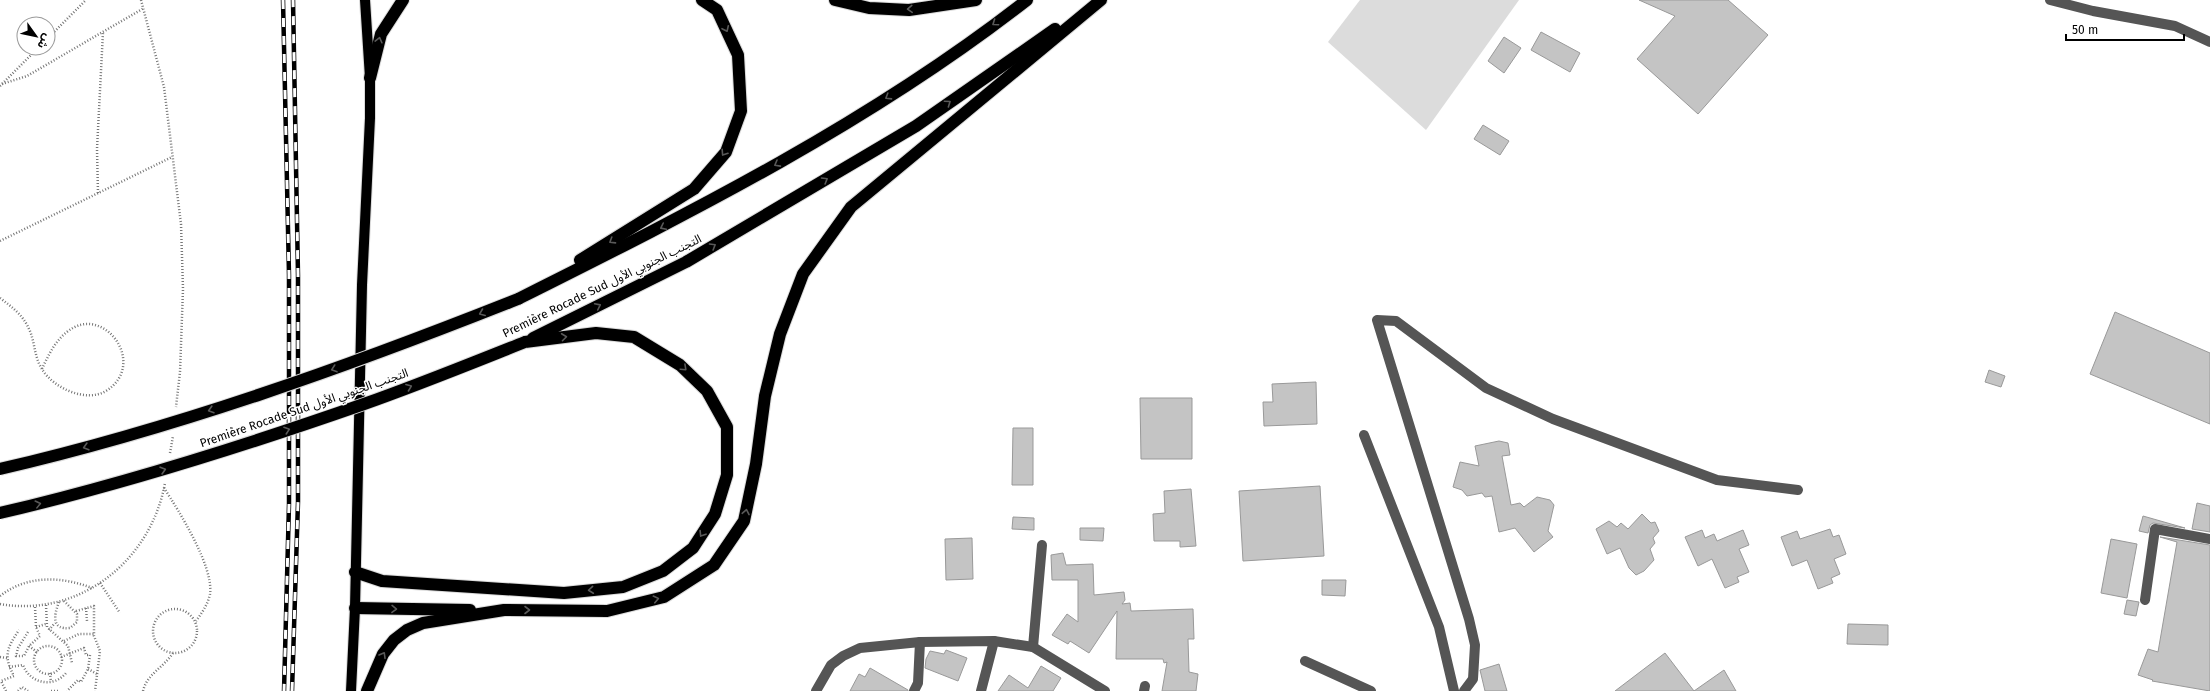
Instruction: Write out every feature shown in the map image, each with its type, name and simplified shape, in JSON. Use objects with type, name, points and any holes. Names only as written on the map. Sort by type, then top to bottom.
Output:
[{"type":"highway","points":[[370,78],[381,34],[403,0]]},
{"type":"highway","points":[[518,299],[694,189],[726,152],[741,111],[738,55],[717,10],[702,0]]},
{"type":"highway","points":[[835,0],[870,8],[909,10],[976,0]]},
{"type":"highway","points":[[0,469],[54,456],[294,383],[366,358],[518,299],[670,223],[794,155],[901,89],[1027,0]]},
{"type":"highway","name":"Première Rocade Sud التجنب الجنوبي الأول","points":[[0,513],[101,488],[199,460],[366,404],[525,342],[686,262],[916,126],[1097,0]]},
{"type":"highway","points":[[355,608],[607,611],[664,597],[714,565],[744,521],[756,464],[765,396],[780,334],[803,274],[851,207],[1101,0]]},
{"type":"highway","points":[[355,572],[382,581],[564,593],[623,587],[663,571],[693,548],[715,514],[727,475],[727,427],[707,391],[680,365],[634,337],[596,333],[525,342]]},
{"type":"highway","points":[[367,691],[383,654],[394,640],[407,630],[423,623],[504,610]]},
{"type":"main road","points":[[351,691],[355,608],[362,284],[370,78],[365,0]]},
{"type":"street","points":[[2050,0],[2093,11],[2174,26],[2210,42]]},
{"type":"street","points":[[1464,691],[1473,679],[1475,645],[1469,619],[1377,320],[1396,321],[1486,388],[1554,419],[1716,480],[1798,490]]},
{"type":"street","points":[[1364,435],[1439,627],[1454,691]]},
{"type":"street","points":[[2145,600],[2155,529],[2210,539]]},
{"type":"street","points":[[1033,647],[1042,545]]},
{"type":"street","points":[[981,691],[994,641]]},
{"type":"street","points":[[816,691],[831,665],[843,656],[860,648],[920,642],[994,641],[1033,647],[1105,691]]},
{"type":"street","points":[[914,691],[918,683],[920,642]]},
{"type":"street","points":[[1305,661],[1371,691]]},
{"type":"path","points":[[56,30],[86,0]]},
{"type":"path","points":[[141,0],[164,87],[181,224],[183,289],[180,372],[176,408]]},
{"type":"path","points":[[1,85],[27,76],[144,8]]},
{"type":"path","points":[[98,193],[97,149],[103,32]]},
{"type":"path","points":[[1,85],[30,56]]},
{"type":"path","points":[[0,241],[172,157]]},
{"type":"path","points":[[0,298],[16,310],[29,329],[42,370],[64,388],[84,395],[95,395],[104,392],[119,378],[124,359],[122,350],[111,333],[102,327],[90,324],[78,326],[68,330],[59,339],[42,370]]},
{"type":"path","points":[[169,460],[173,430]]},
{"type":"path","points":[[0,604],[35,607],[46,606],[92,588],[100,583],[129,559],[143,540],[153,519],[165,480]]},
{"type":"path","points":[[164,487],[192,538],[209,578],[210,585],[208,601],[196,621]]},
{"type":"path","points":[[0,596],[22,584],[40,579],[75,581],[92,588]]},
{"type":"path","points":[[100,583],[120,613]]},
{"type":"path","points":[[59,601],[54,618],[55,623],[62,628],[73,627],[78,620],[76,612],[63,600]]},
{"type":"path","points":[[46,606],[46,624],[49,630],[64,641],[71,654],[72,663]]},
{"type":"path","points":[[76,612],[94,606],[94,634],[100,651],[95,691]]},
{"type":"path","points":[[28,632],[18,648],[16,656],[24,656],[29,646],[40,636],[36,627],[35,607]]},
{"type":"path","points":[[86,608],[87,621]]},
{"type":"path","points":[[179,609],[188,613],[196,621],[198,632],[195,642],[188,650],[173,654],[166,652],[158,646],[153,636],[153,625],[158,616],[168,610],[179,609]]},
{"type":"path","points":[[49,630],[55,623]]},
{"type":"path","points":[[36,627],[46,624]]},
{"type":"path","points":[[6,691],[1,681],[14,676],[9,667],[7,658],[10,644],[19,630]]},
{"type":"path","points":[[64,641],[79,634],[94,634]]},
{"type":"path","points":[[29,646],[37,652]]},
{"type":"path","points":[[51,646],[56,649],[61,657],[59,668],[50,674],[44,673],[36,667],[34,662],[40,648],[51,646]]},
{"type":"path","points":[[61,657],[84,648],[86,655],[90,656],[88,669],[81,682],[78,680],[67,691]]},
{"type":"path","points":[[143,691],[148,679],[164,665],[173,654]]},
{"type":"path","points":[[0,657],[7,658]]},
{"type":"path","points":[[9,667],[23,666],[27,673],[36,680],[51,682],[60,679],[66,673]]},
{"type":"path","points":[[88,669],[97,674]]},
{"type":"path","points":[[50,674],[51,682]]},
{"type":"path","points":[[18,691],[22,687],[28,691]]},
{"type":"path","points":[[51,691],[60,691]]},
{"type":"shaded area","points":[[1360,0],[1519,0],[1426,130],[1328,42]]},
{"type":"building","points":[[1639,0],[1728,0],[1768,35],[1698,114],[1637,59],[1675,16]]},
{"type":"building","points":[[1541,32],[1580,53],[1570,72],[1531,50]]},
{"type":"building","points":[[1504,37],[1521,48],[1504,73],[1488,61]]},
{"type":"building","points":[[1483,125],[1509,141],[1500,155],[1474,139]]},
{"type":"building","points":[[2115,312],[2210,353],[2210,424],[2090,374]]},
{"type":"building","points":[[1989,370],[2005,376],[2001,387],[1985,382]]},
{"type":"building","points":[[1316,382],[1317,424],[1264,426],[1263,402],[1273,402],[1272,384]]},
{"type":"building","points":[[1140,398],[1192,398],[1192,459],[1141,459]]},
{"type":"building","points":[[1013,428],[1033,428],[1033,485],[1012,485]]},
{"type":"building","points":[[1499,441],[1508,443],[1510,455],[1502,456],[1511,505],[1520,503],[1524,507],[1537,497],[1550,500],[1554,505],[1548,531],[1553,537],[1534,552],[1515,528],[1499,532],[1492,496],[1485,497],[1482,493],[1467,496],[1462,490],[1453,487],[1460,462],[1479,466],[1475,446]]},
{"type":"building","points":[[1320,486],[1324,556],[1243,561],[1239,491]]},
{"type":"building","points":[[1191,489],[1196,546],[1180,547],[1180,541],[1154,541],[1153,514],[1165,513],[1164,491]]},
{"type":"building","points":[[2197,503],[2210,506],[2210,532],[2192,529]]},
{"type":"building","points":[[1642,514],[1651,523],[1655,522],[1659,531],[1653,538],[1655,543],[1650,549],[1654,560],[1644,571],[1636,575],[1629,568],[1620,548],[1607,554],[1596,529],[1609,521],[1617,527],[1621,523],[1628,529]]},
{"type":"building","points":[[2143,516],[2185,528],[2153,523],[2150,525],[2148,533],[2139,531]]},
{"type":"building","points":[[1013,517],[1034,518],[1034,530],[1012,529]]},
{"type":"building","points":[[1080,528],[1104,528],[1103,541],[1080,540]]},
{"type":"building","points":[[1830,529],[1833,537],[1839,535],[1846,554],[1834,559],[1840,574],[1831,578],[1833,583],[1818,589],[1807,560],[1792,566],[1781,537],[1797,531],[1800,539]]},
{"type":"building","points":[[1702,530],[1705,538],[1714,534],[1717,541],[1743,530],[1749,545],[1739,549],[1749,572],[1737,577],[1739,582],[1725,588],[1712,559],[1698,566],[1685,537]]},
{"type":"building","points":[[2160,537],[2210,545],[2210,691],[2152,681],[2153,680],[2138,675],[2148,649],[2158,652],[2177,542]]},
{"type":"building","points":[[972,538],[973,579],[946,580],[945,539]]},
{"type":"building","points":[[2111,539],[2137,544],[2127,598],[2101,593]]},
{"type":"building","points":[[1063,553],[1066,565],[1093,564],[1094,595],[1124,592],[1125,600],[1122,604],[1130,603],[1131,611],[1193,609],[1194,639],[1188,639],[1189,672],[1198,674],[1196,691],[1162,691],[1167,662],[1164,663],[1163,659],[1116,659],[1117,611],[1089,653],[1070,641],[1068,644],[1052,635],[1067,614],[1078,622],[1078,580],[1052,580],[1051,555]]},
{"type":"building","points":[[1322,580],[1346,580],[1345,596],[1322,595]]},
{"type":"building","points":[[2127,600],[2139,602],[2136,616],[2124,614]]},
{"type":"building","points":[[1848,624],[1888,625],[1888,645],[1847,644]]},
{"type":"building","points":[[946,650],[967,658],[958,681],[925,668],[926,659],[930,651],[944,654]]},
{"type":"building","points":[[1665,653],[1694,691],[1615,691]]},
{"type":"building","points":[[1499,664],[1507,691],[1485,691],[1480,670]]},
{"type":"building","points":[[1041,666],[1061,678],[1053,691],[998,691],[1009,675],[1028,688]]},
{"type":"building","points":[[870,668],[908,691],[850,691],[859,674],[865,677]]},
{"type":"building","points":[[1724,670],[1736,691],[1694,691]]},
{"type":"railway","points":[[283,0],[289,275],[289,504],[284,691]]},
{"type":"railway","points":[[292,691],[298,502],[298,275],[293,0]]}]
